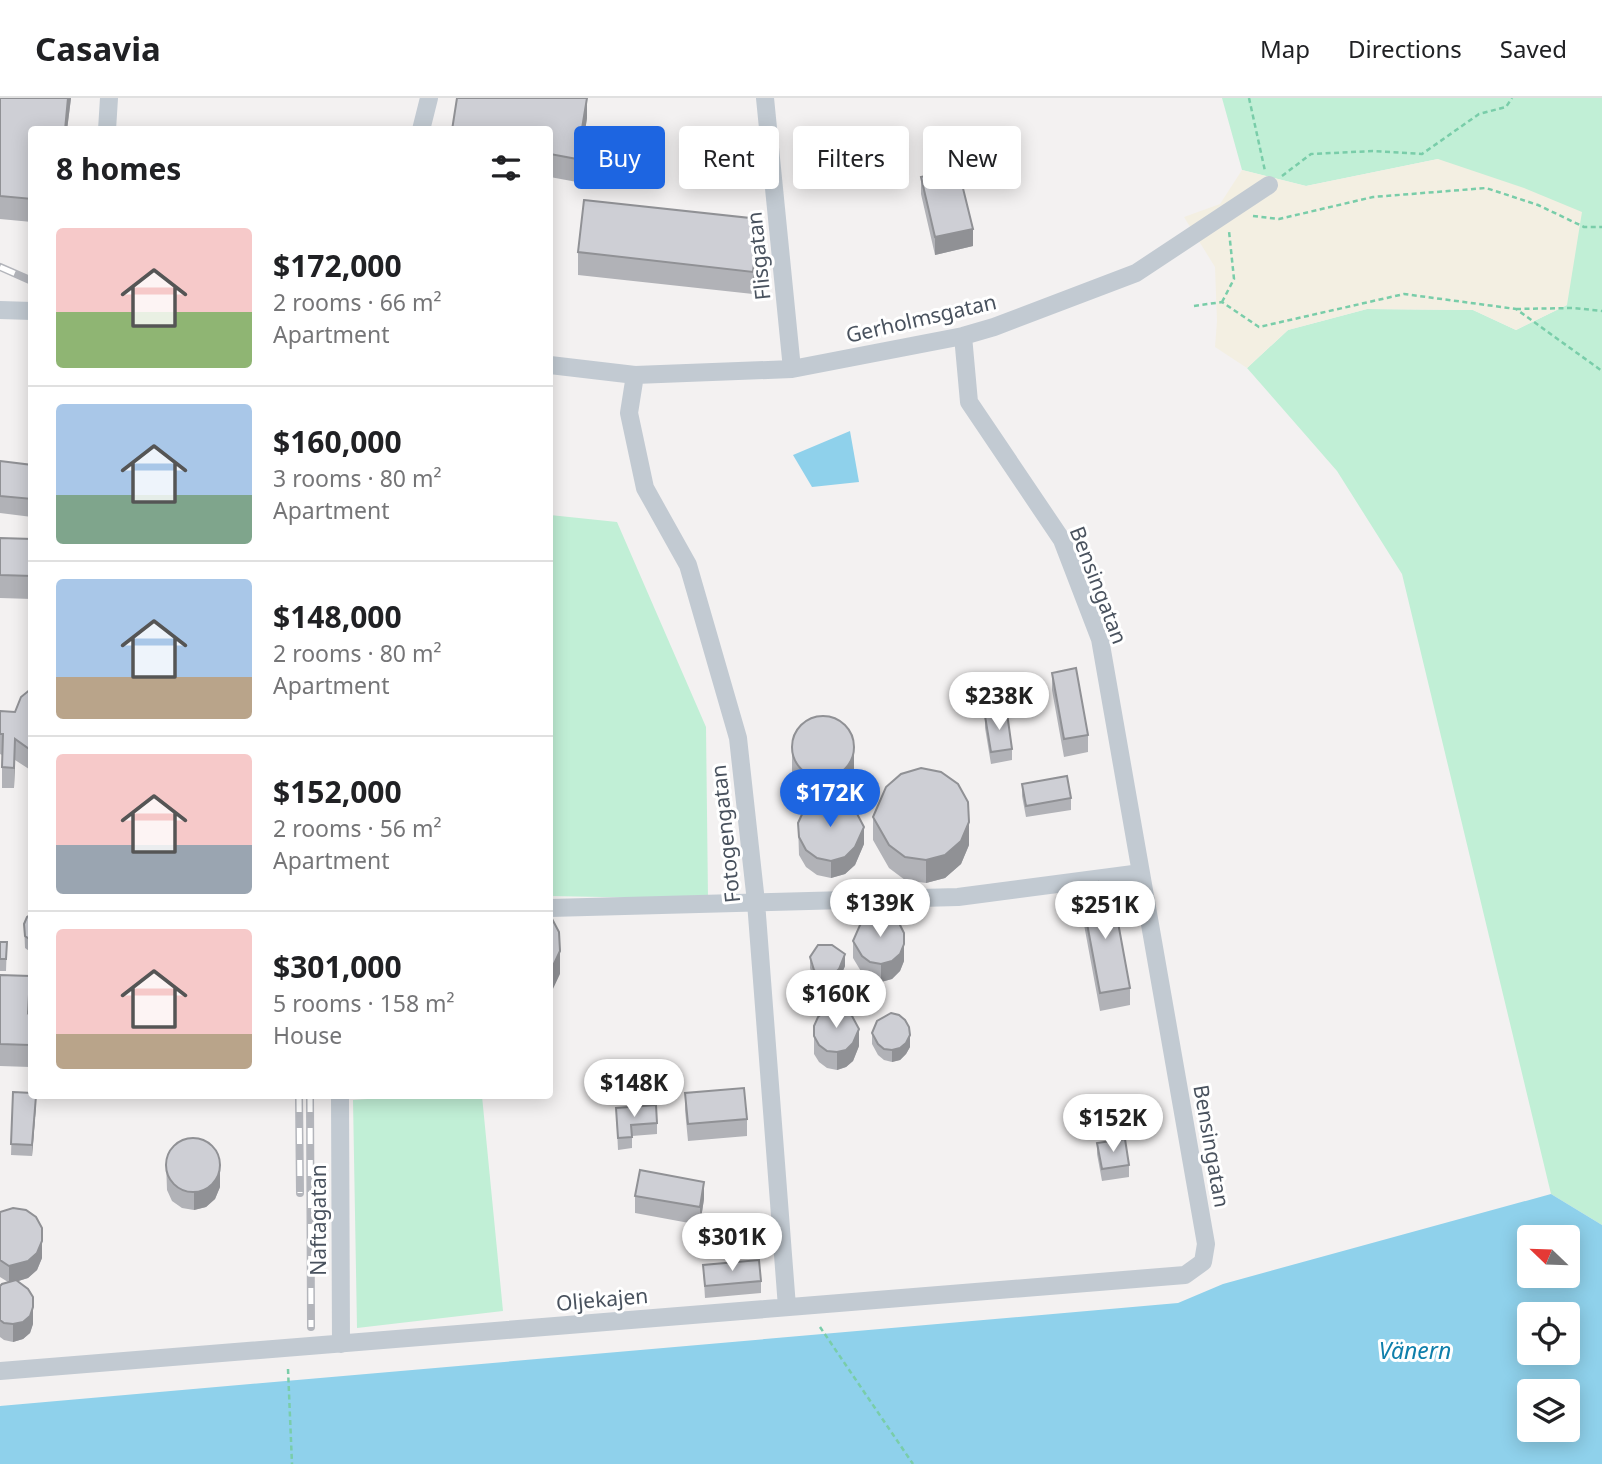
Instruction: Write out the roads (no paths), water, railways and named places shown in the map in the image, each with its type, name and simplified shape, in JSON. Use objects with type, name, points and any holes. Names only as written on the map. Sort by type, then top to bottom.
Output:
[{"type":"lane","points":[[107,126],[109,98]]},
{"type":"lane","name":"Flisgatan","points":[[765,98],[792,369]]},
{"type":"lane","points":[[422,126],[425,100]]},
{"type":"lane","name":"Gerholmsgatan","points":[[553,365],[635,375],[792,369],[963,336],[994,327],[1136,273],[1269,185]]},
{"type":"lane","points":[[0,310],[28,311]]},
{"type":"lane","name":"Bensingatan","points":[[963,336],[969,402],[1062,540],[1100,639],[1206,1244],[1203,1262]]},
{"type":"lane","name":"Fotogengatan","points":[[635,375],[629,413],[645,488],[688,565],[738,738],[756,902],[787,1307]]},
{"type":"lane","points":[[553,908],[958,897],[1141,873]]},
{"type":"lane","name":"Naftagatan","points":[[340,1099],[341,1343]]},
{"type":"lane","name":"Oljekajen","points":[[0,1371],[1185,1275],[1203,1262]]},
{"type":"water","points":[[850,431],[859,482],[812,487],[793,455]]},
{"type":"water","name":"Vänern","points":[[1551,1194],[1602,1225],[1602,1464],[0,1464],[0,1406],[1178,1303],[1223,1284]]},
{"type":"railway","points":[[0,267],[28,279]]},
{"type":"railway","points":[[299,1099],[300,1193]]},
{"type":"railway","points":[[310,1099],[311,1327]]}]
